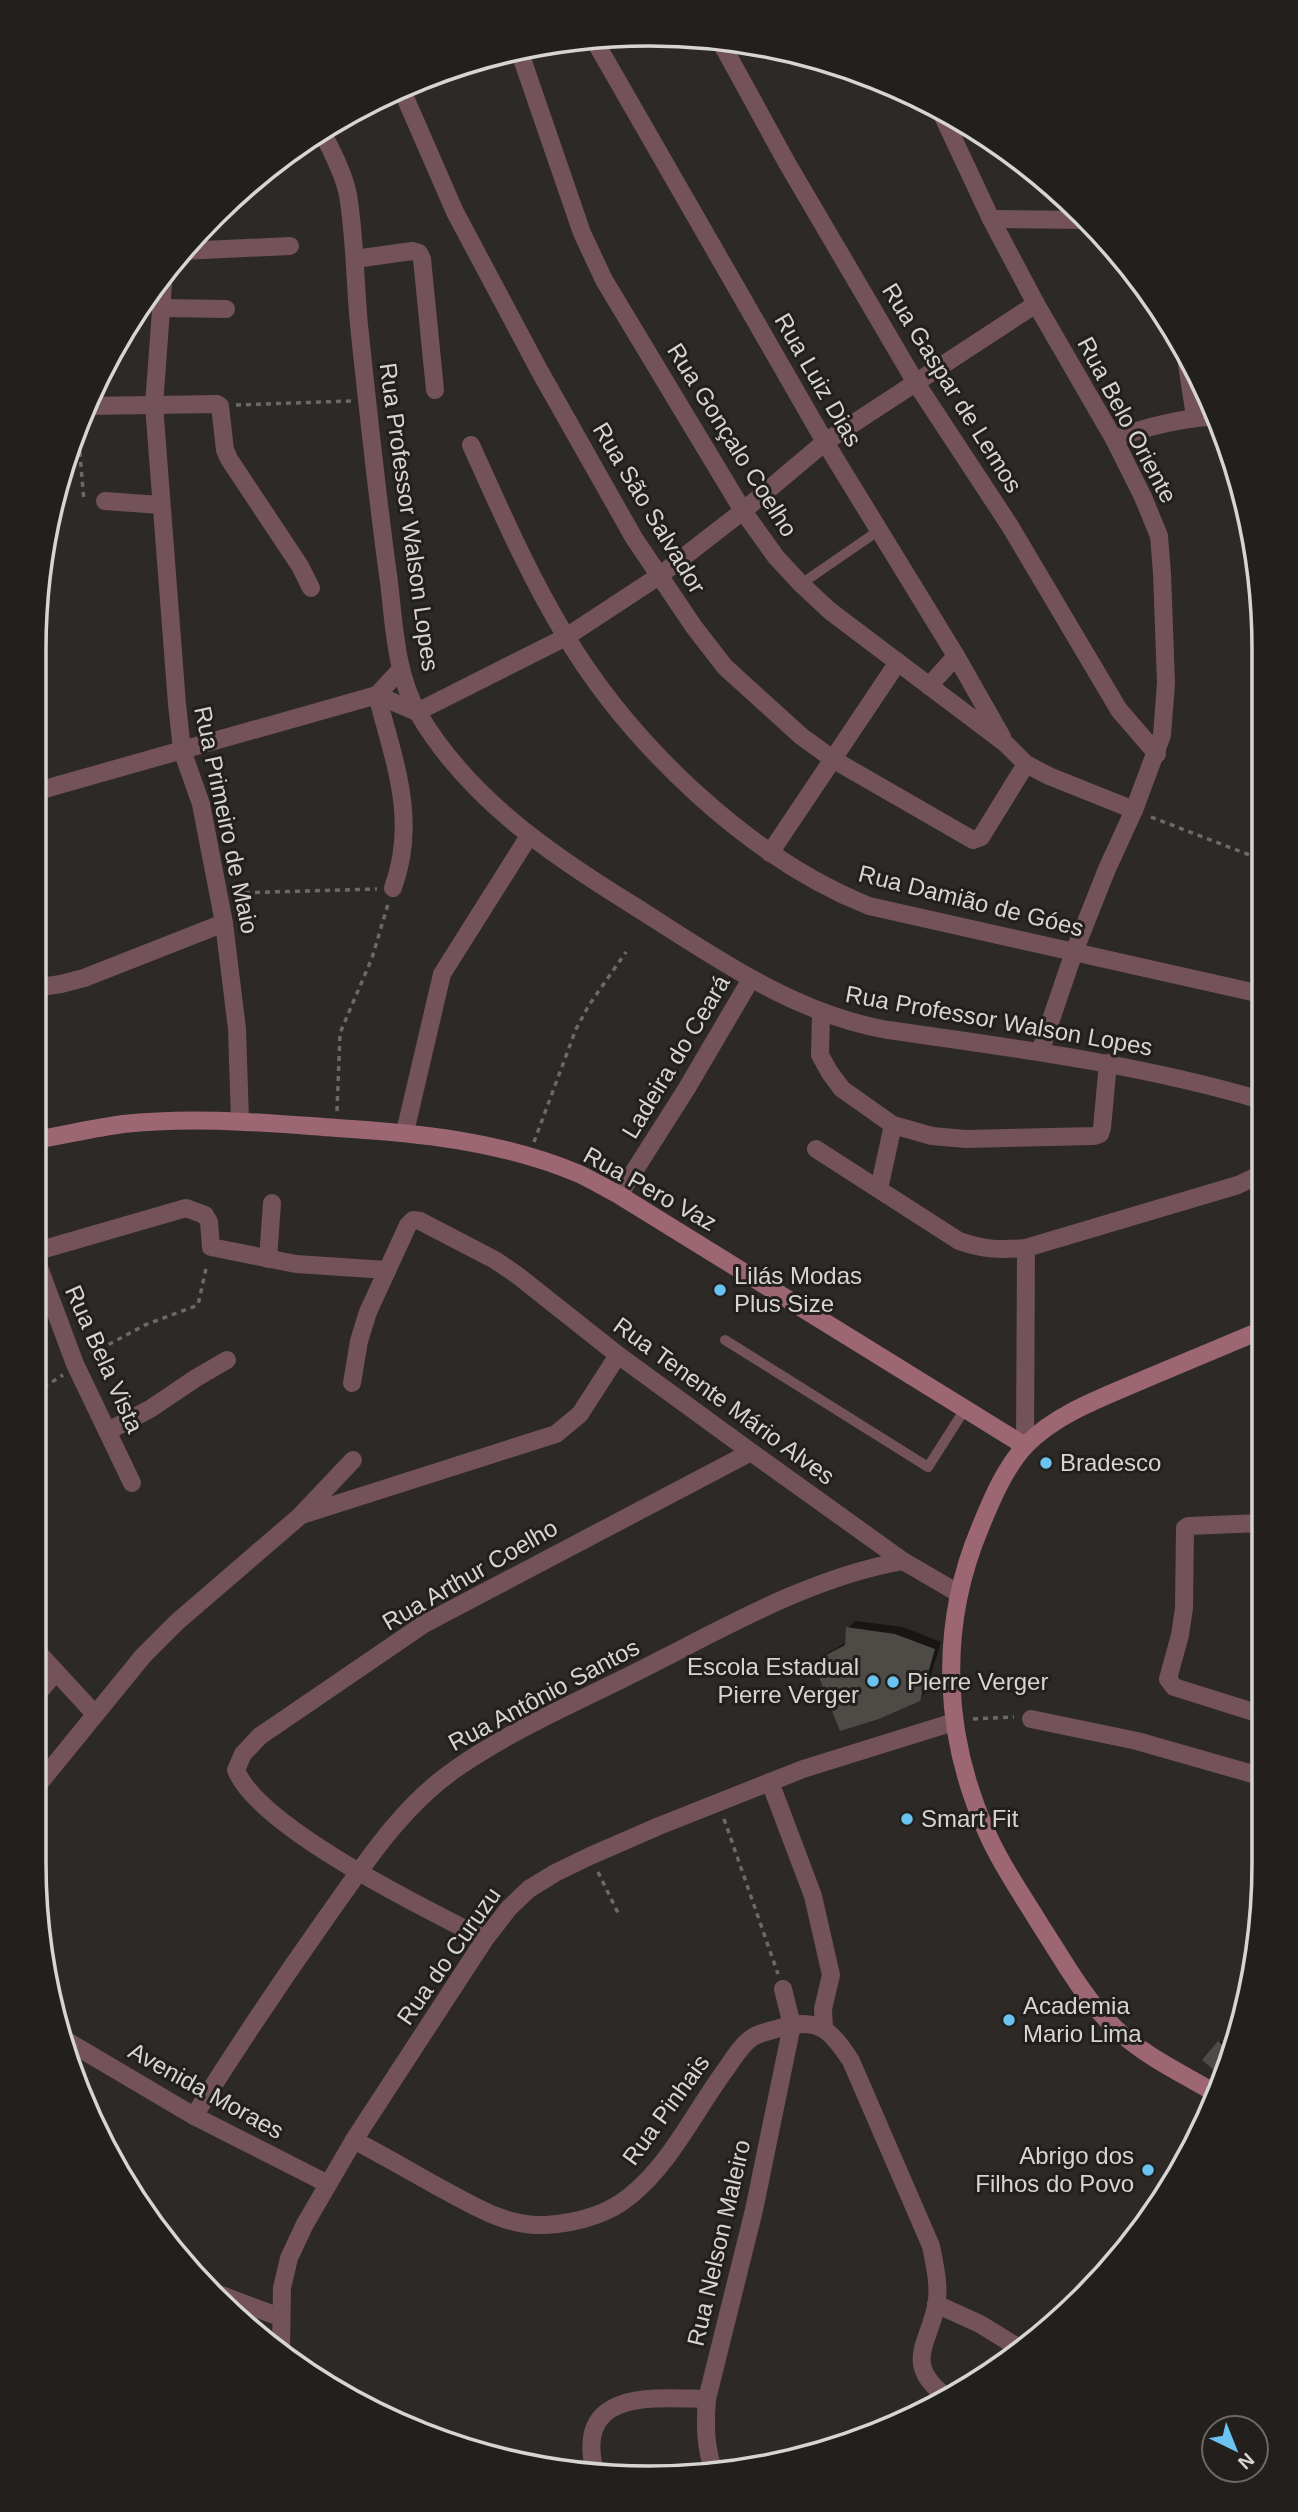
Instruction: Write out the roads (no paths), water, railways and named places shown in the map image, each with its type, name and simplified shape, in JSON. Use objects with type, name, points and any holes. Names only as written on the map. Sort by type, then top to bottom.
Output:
[{"type":"main road","name":"Rua Pero Vaz","points":[[46,1138],[122,1124],[240,1120],[405,1132],[474,1142],[528,1157],[577,1173],[619,1195],[1025,1446]]},
{"type":"main road","points":[[1209,2089],[1139,2047],[1097,2010],[1004,1868],[988,1836],[962,1766],[950,1686],[951,1642],[958,1593],[967,1560],[1008,1470],[1025,1446],[1044,1430],[1091,1402],[1252,1334]]},
{"type":"street","name":"Rua Luiz Dias","points":[[599,48],[825,442],[956,656],[1005,743]]},
{"type":"street","name":"Rua Gaspar de Lemos","points":[[725,51],[787,163],[916,383],[1010,526],[1119,710],[1157,754]]},
{"type":"street","name":"Rua Gonçalo Coelho","points":[[522,59],[582,233],[604,280],[743,511],[776,557],[831,611],[1005,743],[1026,764],[1072,787],[1134,810]]},
{"type":"street","name":"Rua São Salvador","points":[[405,97],[435,168],[491,281],[606,491],[659,576],[725,667],[801,736],[834,760],[973,840],[981,838],[1026,764]]},
{"type":"street","name":"Rua Belo Oriente","points":[[946,124],[991,219],[1036,304],[1114,439],[1143,497],[1159,536],[1163,573],[1165,718],[1157,754],[1074,952],[1041,1052]]},
{"type":"street","name":"Rua Professor Walson Lopes","points":[[325,140],[347,192],[377,499],[401,669],[417,712],[480,792],[529,836],[567,864],[751,979],[821,1013],[869,1027],[1108,1063],[1203,1083],[1252,1097]]},
{"type":"street","points":[[991,219],[1074,220]]},
{"type":"street","points":[[196,250],[290,246]]},
{"type":"street","points":[[355,259],[412,251],[419,253],[422,259],[435,390]]},
{"type":"street","name":"Rua Primeiro de Maio","points":[[163,292],[154,404],[182,750],[201,804],[224,923],[237,1028],[240,1120]]},
{"type":"street","points":[[377,695],[417,712],[566,637],[659,576],[743,511],[825,442],[1036,304]]},
{"type":"street","points":[[162,309],[226,310]]},
{"type":"street","points":[[1190,381],[1195,417]]},
{"type":"street","points":[[97,406],[219,405],[225,450],[229,459],[300,566],[311,588]]},
{"type":"street","points":[[1114,439],[1159,424],[1206,417]]},
{"type":"street","name":"Rua Damião de Góes","points":[[471,445],[517,547],[566,637],[610,698],[650,745],[699,793],[769,853],[837,893],[869,906],[1252,992]]},
{"type":"street","points":[[105,501],[161,505]]},
{"type":"street","points":[[929,686],[956,656]]},
{"type":"street","points":[[769,853],[898,662]]},
{"type":"street","points":[[46,789],[377,695],[401,669]]},
{"type":"street","points":[[377,695],[402,794],[405,820],[405,845],[393,888]]},
{"type":"street","points":[[405,1132],[442,974],[529,836]]},
{"type":"street","points":[[46,986],[84,978],[224,923]]},
{"type":"street","name":"Ladeira do Ceará","points":[[619,1195],[687,1088],[751,979]]},
{"type":"street","points":[[821,1013],[820,1055],[842,1089],[893,1125],[932,1136],[966,1139],[1100,1134],[1108,1063]]},
{"type":"street","points":[[879,1189],[893,1125]]},
{"type":"street","points":[[816,1149],[960,1241],[981,1249],[1026,1248],[1238,1185],[1252,1178]]},
{"type":"street","points":[[268,1259],[272,1203]]},
{"type":"street","points":[[46,1249],[186,1208],[205,1215],[209,1222],[211,1247],[296,1264],[387,1270],[368,1312],[359,1341],[352,1383]]},
{"type":"street","name":"Rua Tenente Mário Alves","points":[[387,1270],[408,1225],[413,1220],[464,1243],[517,1275],[618,1355],[903,1561],[958,1593]]},
{"type":"street","points":[[1025,1446],[1026,1248]]},
{"type":"street","name":"Rua Bela Vista","points":[[46,1285],[75,1364],[132,1483]]},
{"type":"street","points":[[300,1516],[556,1434],[580,1414],[618,1355]]},
{"type":"street","points":[[108,1431],[150,1409],[227,1360]]},
{"type":"street","name":"Rua Arthur Coelho","points":[[359,1872],[298,1832],[250,1794],[236,1770],[243,1754],[260,1736],[424,1623],[751,1452]]},
{"type":"street","points":[[46,1774],[143,1656],[177,1622],[300,1516],[354,1460]]},
{"type":"street","points":[[1252,1523],[1188,1526],[1184,1532],[1184,1608],[1168,1679],[1174,1688],[1252,1711]]},
{"type":"street","name":"Rua Antônio Santos","points":[[194,2116],[271,1996],[359,1872],[418,1799],[453,1770],[520,1730],[716,1631],[810,1588],[869,1567],[903,1561]]},
{"type":"street","points":[[46,1661],[94,1713]]},
{"type":"street","points":[[46,1684],[56,1672]]},
{"type":"street","points":[[1031,1719],[1137,1741],[1252,1774]]},
{"type":"street","name":"Rua do Curuzu","points":[[281,2341],[282,2288],[289,2258],[328,2184],[485,1938],[528,1889],[555,1873],[803,1769],[954,1722]]},
{"type":"street","points":[[770,1782],[813,1896],[831,1975],[823,2009],[824,2028],[838,2041],[851,2062],[931,2246],[937,2278],[936,2304],[920,2354],[921,2368],[927,2380],[940,2392]]},
{"type":"street","points":[[359,1872],[485,1938]]},
{"type":"street","points":[[783,1989],[792,2025]]},
{"type":"street","name":"Rua Pinhais","points":[[354,2140],[486,2213],[515,2223],[544,2225],[575,2221],[603,2212],[629,2197],[666,2158],[707,2095],[752,2038],[792,2025],[811,2023],[824,2028]]},
{"type":"street","name":"Rua Nelson Maleiro","points":[[711,2463],[705,2423],[707,2399],[754,2210],[792,2025]]},
{"type":"street","name":"Avenida Moraes","points":[[74,2045],[194,2116],[328,2184]]},
{"type":"street","points":[[232,2299],[280,2317]]},
{"type":"street","points":[[936,2304],[980,2323],[1013,2344]]},
{"type":"street","points":[[593,2463],[591,2452],[594,2430],[605,2414],[623,2402],[645,2398],[707,2399]]},
{"type":"lane","points":[[801,584],[878,531]]},
{"type":"lane","points":[[725,1340],[928,1467],[965,1409]]},
{"type":"place","name":"Lilás Modas Plus Size","points":[[720,1290]]},
{"type":"place","name":"Bradesco","points":[[1046,1463]]},
{"type":"place","name":"Escola Estadual Pierre Verger","points":[[873,1681]]},
{"type":"place","name":"Pierre Verger","points":[[893,1682]]},
{"type":"place","name":"Smart Fit","points":[[907,1819]]},
{"type":"place","name":"Academia Mario Lima","points":[[1009,2020]]},
{"type":"place","name":"Abrigo dos Filhos do Povo","points":[[1148,2170]]}]
